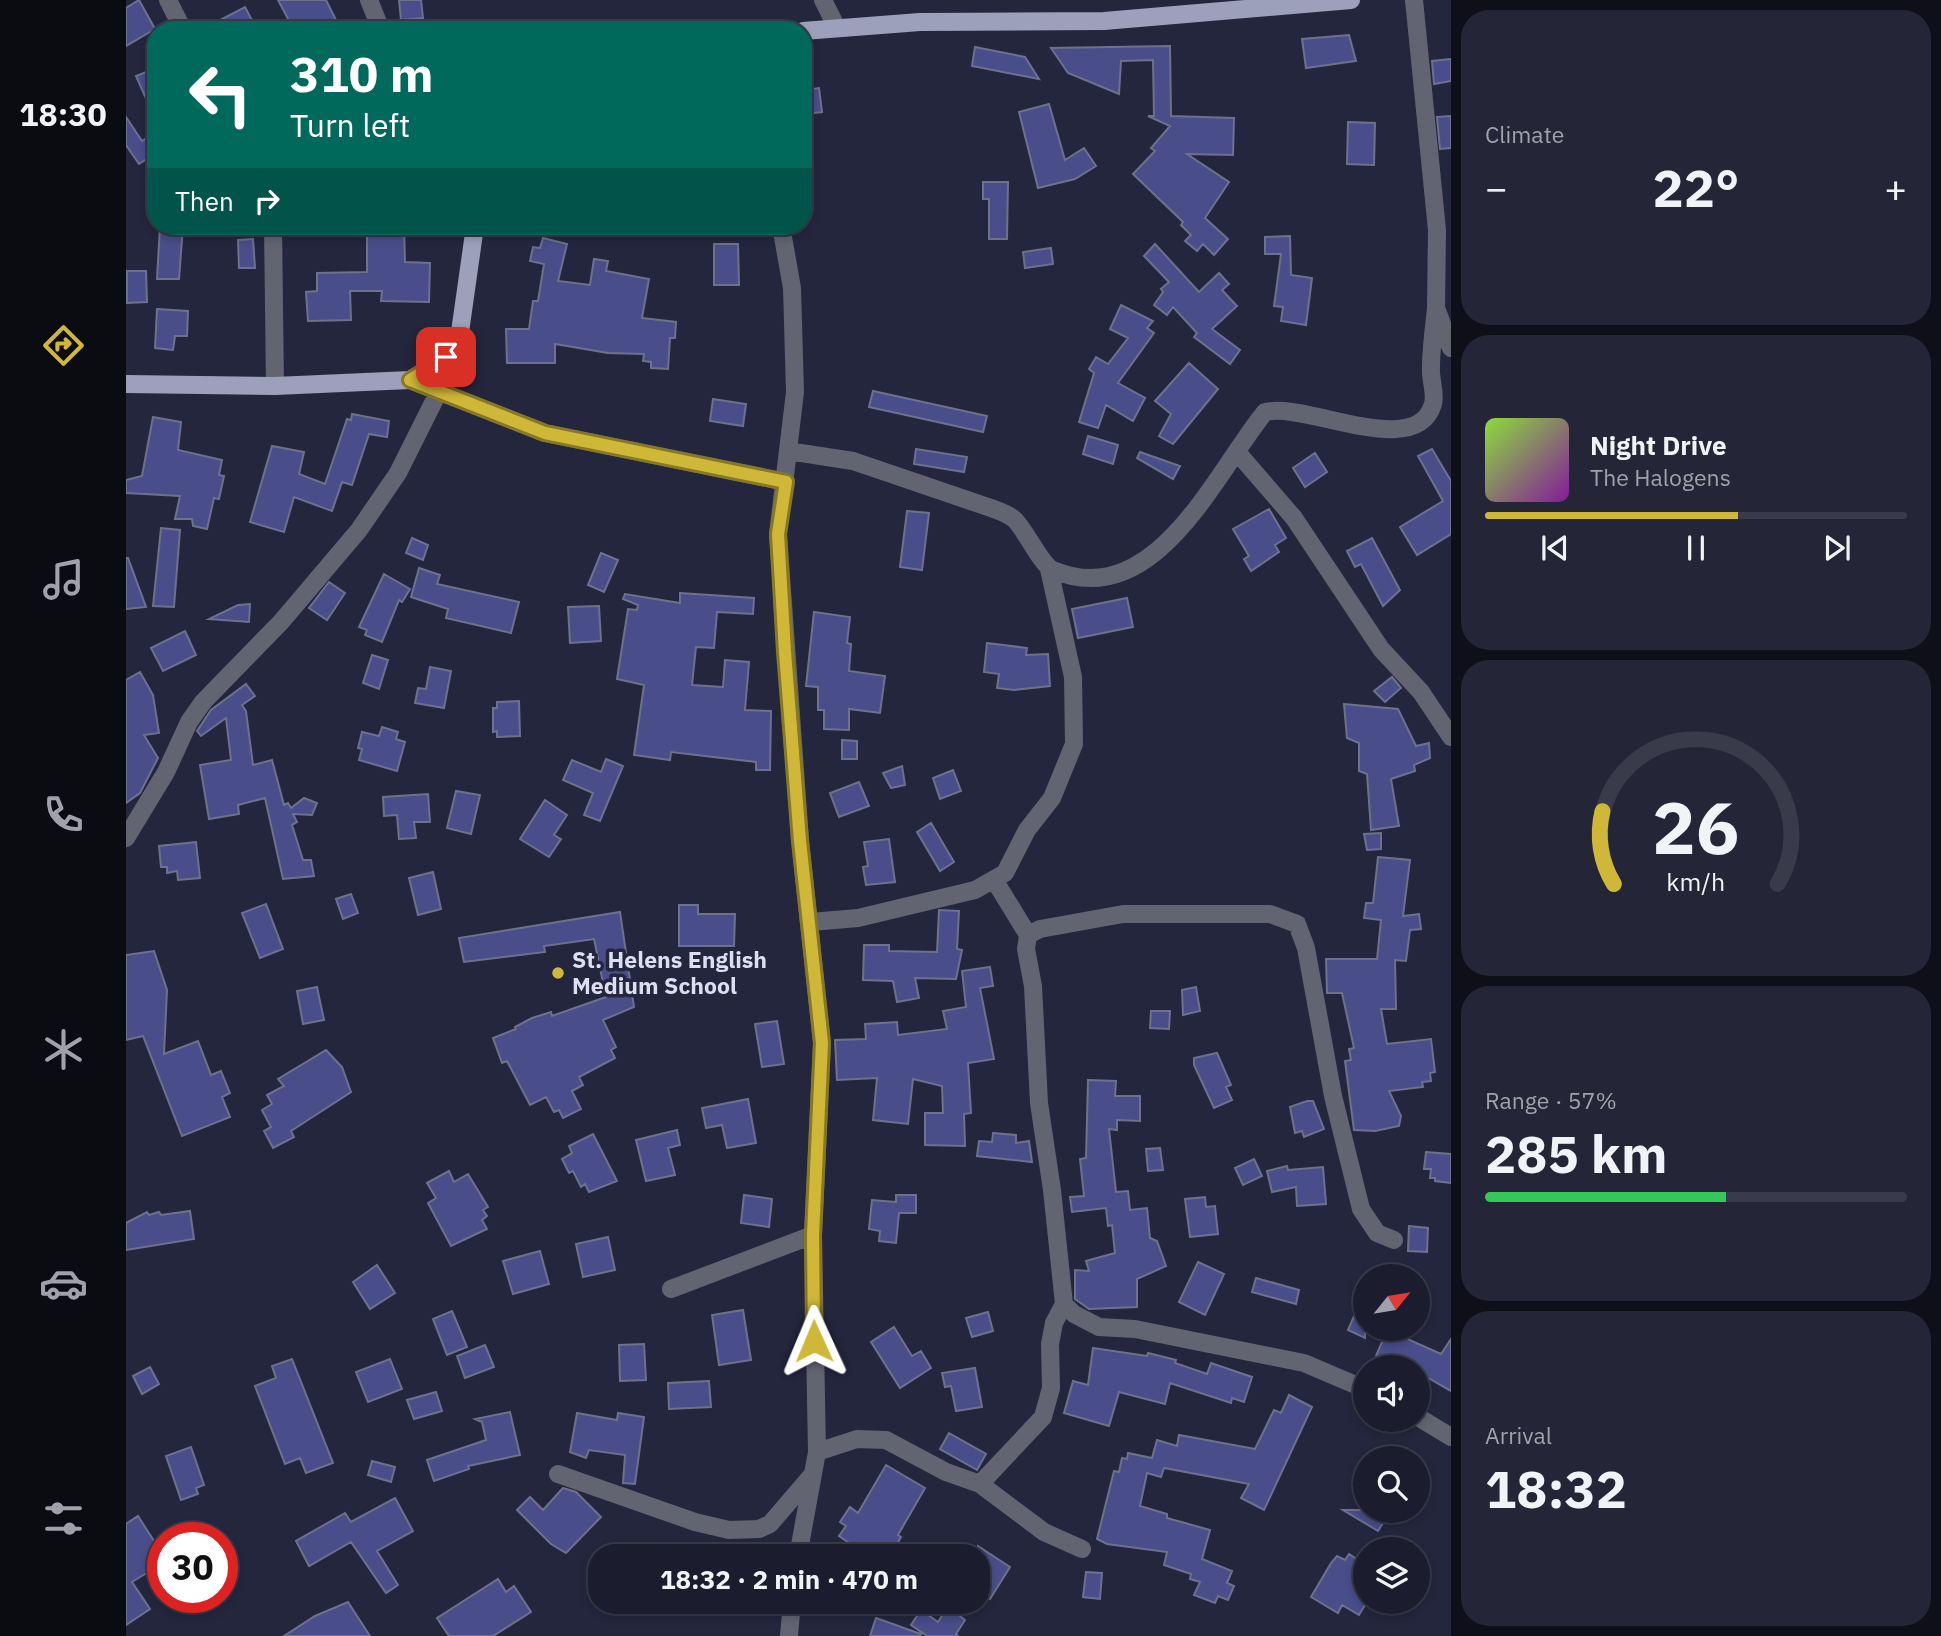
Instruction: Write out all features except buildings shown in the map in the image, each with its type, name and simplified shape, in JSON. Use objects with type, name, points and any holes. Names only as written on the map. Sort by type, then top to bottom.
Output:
[{"type":"main road","points":[[812,31],[920,22],[1104,21],[1351,0]]},
{"type":"main road","points":[[126,384],[275,386],[410,380],[446,357],[460,332],[474,235]]},
{"type":"street","points":[[168,0],[178,21]]},
{"type":"street","points":[[369,0],[377,21]]},
{"type":"street","points":[[823,0],[837,28]]},
{"type":"street","points":[[1049,569],[1066,575],[1097,578],[1128,572],[1151,556],[1215,486],[1265,412],[1278,409],[1388,431],[1411,428],[1425,419],[1434,403],[1430,368],[1444,229],[1414,0]]},
{"type":"street","points":[[274,235],[275,386]]},
{"type":"street","points":[[783,235],[792,288],[795,392],[778,534],[800,841],[811,922],[822,1043],[813,1235],[817,1452],[800,1544]]},
{"type":"street","points":[[1436,308],[1451,348]]},
{"type":"street","points":[[410,380],[545,433],[786,482]]},
{"type":"street","points":[[126,838],[166,772],[189,722],[203,702],[281,622],[359,530],[398,474],[438,393]]},
{"type":"street","points":[[788,451],[853,461],[991,508],[1012,518],[1049,569],[1073,677],[1074,744],[1052,798],[1027,830],[1005,873],[975,890],[858,918],[811,922]]},
{"type":"street","points":[[1237,452],[1294,518],[1381,649],[1421,692],[1451,737]]},
{"type":"street","points":[[995,881],[1028,935],[1026,948],[1033,986],[1039,1103],[1065,1304],[1074,1314],[1099,1327],[1135,1329],[1304,1363],[1353,1384]]},
{"type":"street","points":[[1028,935],[1040,929],[1123,914],[1270,914],[1297,924],[1309,960],[1333,1096],[1361,1209],[1377,1233],[1394,1240]]},
{"type":"street","points":[[671,1289],[813,1235]]},
{"type":"street","points":[[980,1484],[1044,1417],[1051,1388],[1050,1344],[1054,1323],[1065,1304]]},
{"type":"street","points":[[1430,1424],[1451,1437]]},
{"type":"street","points":[[817,1452],[857,1439],[886,1440],[946,1472],[980,1484],[1044,1532],[1082,1549]]},
{"type":"street","points":[[558,1475],[729,1530],[759,1529],[770,1524],[813,1473]]},
{"type":"street","points":[[789,1636],[791,1614]]},
{"type":"place","name":"St. Helens English Medium School","points":[[558,973]]},
{"type":"route","points":[[446,357],[410,380],[545,433],[786,482],[778,534],[785,652],[800,841],[811,922],[822,1043],[813,1235],[814,1341]]}]
